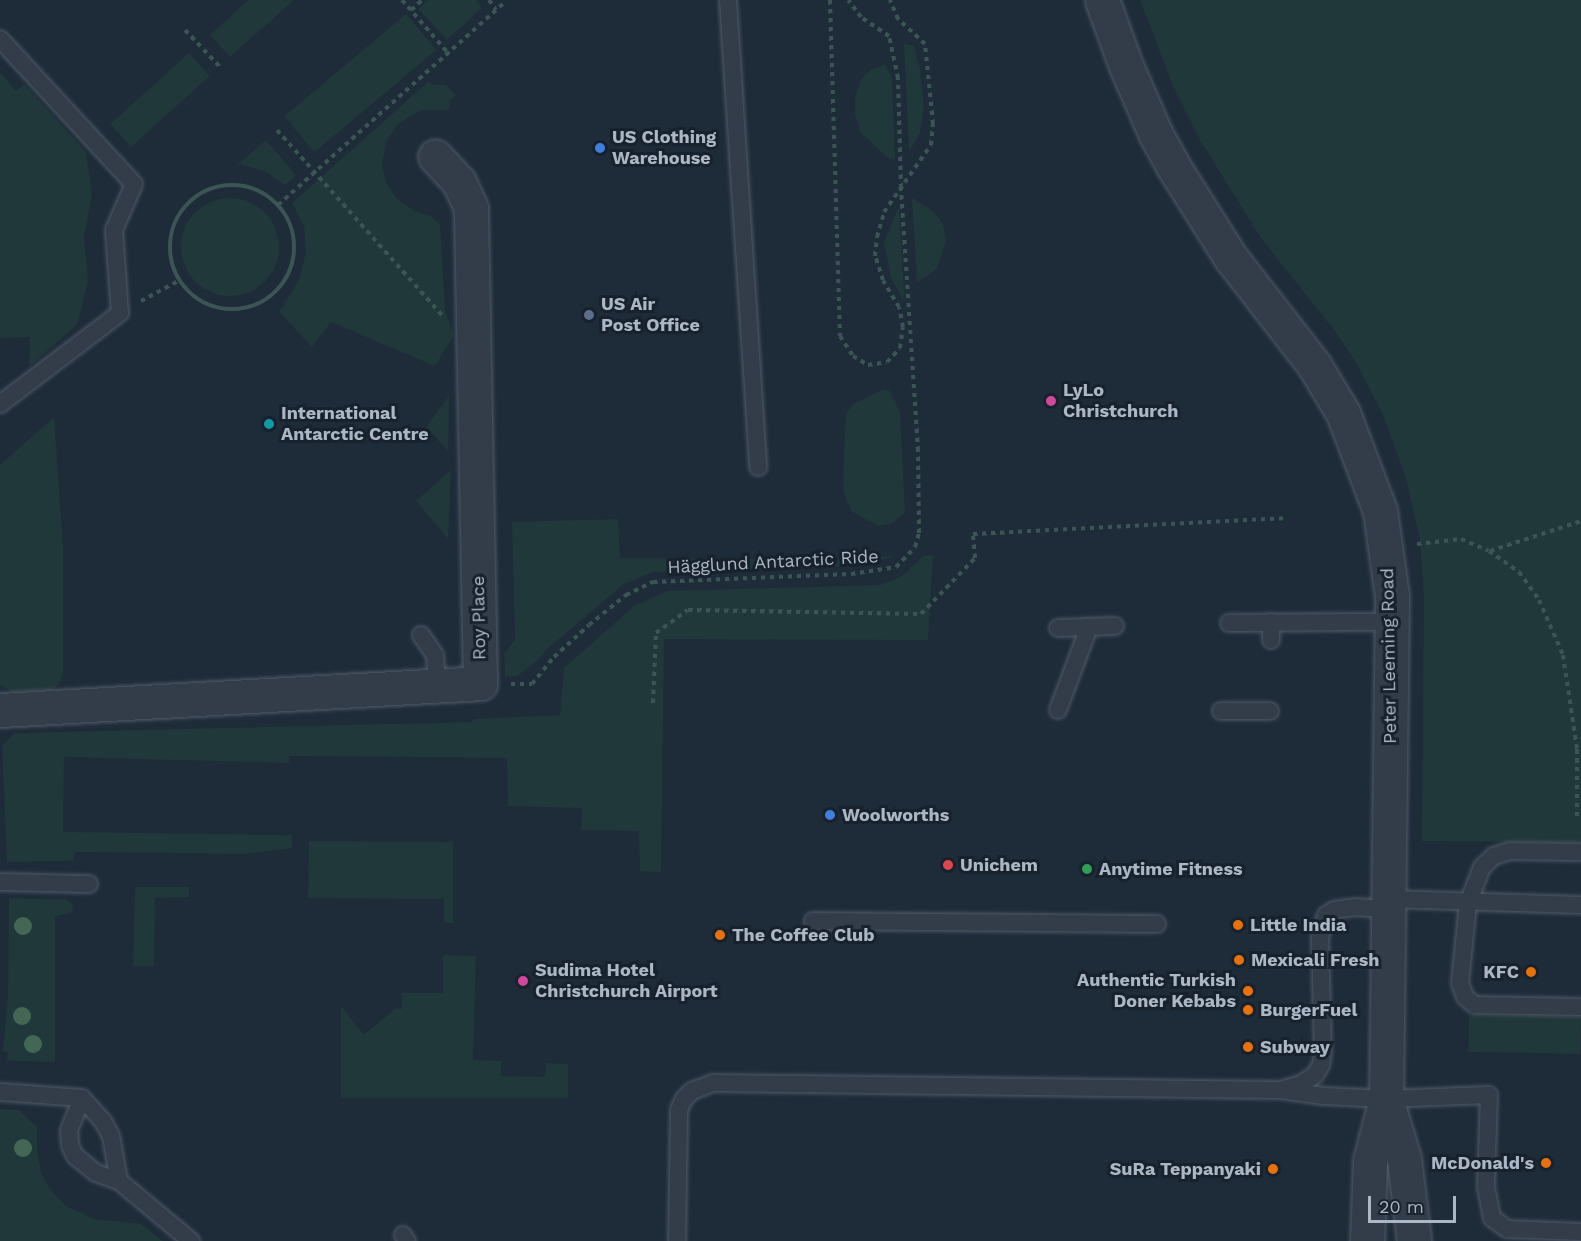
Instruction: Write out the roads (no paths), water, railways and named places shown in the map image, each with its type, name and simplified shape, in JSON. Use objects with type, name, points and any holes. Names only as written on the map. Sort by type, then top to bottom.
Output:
[{"type":"street","name":"Peter Leeming Road","points":[[1102,0],[1156,135],[1191,198],[1231,258],[1314,364],[1343,413],[1380,511],[1392,596],[1386,1099],[1370,1161],[1367,1241]]},
{"type":"street","name":"Roy Place","points":[[0,710],[480,683],[471,208],[459,182],[435,156]]},
{"type":"street","name":"Peter Leeming Road","points":[[1386,1099],[1404,1159],[1414,1241]]},
{"type":"lane","points":[[728,0],[758,467]]},
{"type":"lane","points":[[0,39],[134,184],[114,230],[120,313],[0,404]]},
{"type":"lane","points":[[1271,622],[1271,640]]},
{"type":"lane","points":[[1229,623],[1392,622]]},
{"type":"lane","points":[[1058,628],[1115,626]]},
{"type":"lane","points":[[1058,710],[1089,627]]},
{"type":"lane","points":[[421,635],[435,655],[437,687]]},
{"type":"lane","points":[[1221,711],[1270,711]]},
{"type":"lane","points":[[1581,852],[1510,851],[1494,856],[1482,867],[1468,903],[1460,983],[1462,992],[1469,1002],[1488,1007],[1581,1007]]},
{"type":"lane","points":[[0,882],[89,884]]},
{"type":"lane","points":[[1280,1090],[1301,1084],[1315,1075],[1321,1065],[1323,1052],[1320,938],[1326,915],[1334,910],[1388,904],[1581,905]]},
{"type":"lane","points":[[813,921],[1156,924]]},
{"type":"lane","points":[[677,1241],[679,1110],[684,1099],[692,1091],[706,1084],[1280,1090],[1324,1096],[1386,1099],[1489,1095],[1486,1186],[1492,1218],[1506,1229],[1581,1232]]},
{"type":"lane","points":[[0,1092],[82,1098],[103,1121],[111,1136],[119,1181]]},
{"type":"lane","points":[[82,1098],[69,1130],[70,1145],[75,1156],[96,1173],[119,1181],[191,1240]]},
{"type":"place","name":"US Clothing Warehouse","points":[[600,148]]},
{"type":"place","name":"US Air Post Office","points":[[589,315]]},
{"type":"place","name":"LyLo Christchurch","points":[[1051,401]]},
{"type":"place","name":"International Antarctic Centre","points":[[269,424]]},
{"type":"place","name":"Woolworths","points":[[830,815]]},
{"type":"place","name":"Unichem","points":[[948,865]]},
{"type":"place","name":"Anytime Fitness","points":[[1087,869]]},
{"type":"place","name":"Little India","points":[[1238,925]]},
{"type":"place","name":"The Coffee Club","points":[[720,935]]},
{"type":"place","name":"Mexicali Fresh","points":[[1239,960]]},
{"type":"place","name":"KFC","points":[[1531,972]]},
{"type":"place","name":"Sudima Hotel Christchurch Airport","points":[[523,981]]},
{"type":"place","name":"Authentic Turkish Doner Kebabs","points":[[1248,991]]},
{"type":"place","name":"BurgerFuel","points":[[1248,1010]]},
{"type":"place","name":"Subway","points":[[1248,1047]]},
{"type":"place","name":"McDonald's","points":[[1546,1163]]},
{"type":"place","name":"SuRa Teppanyaki","points":[[1273,1169]]}]
